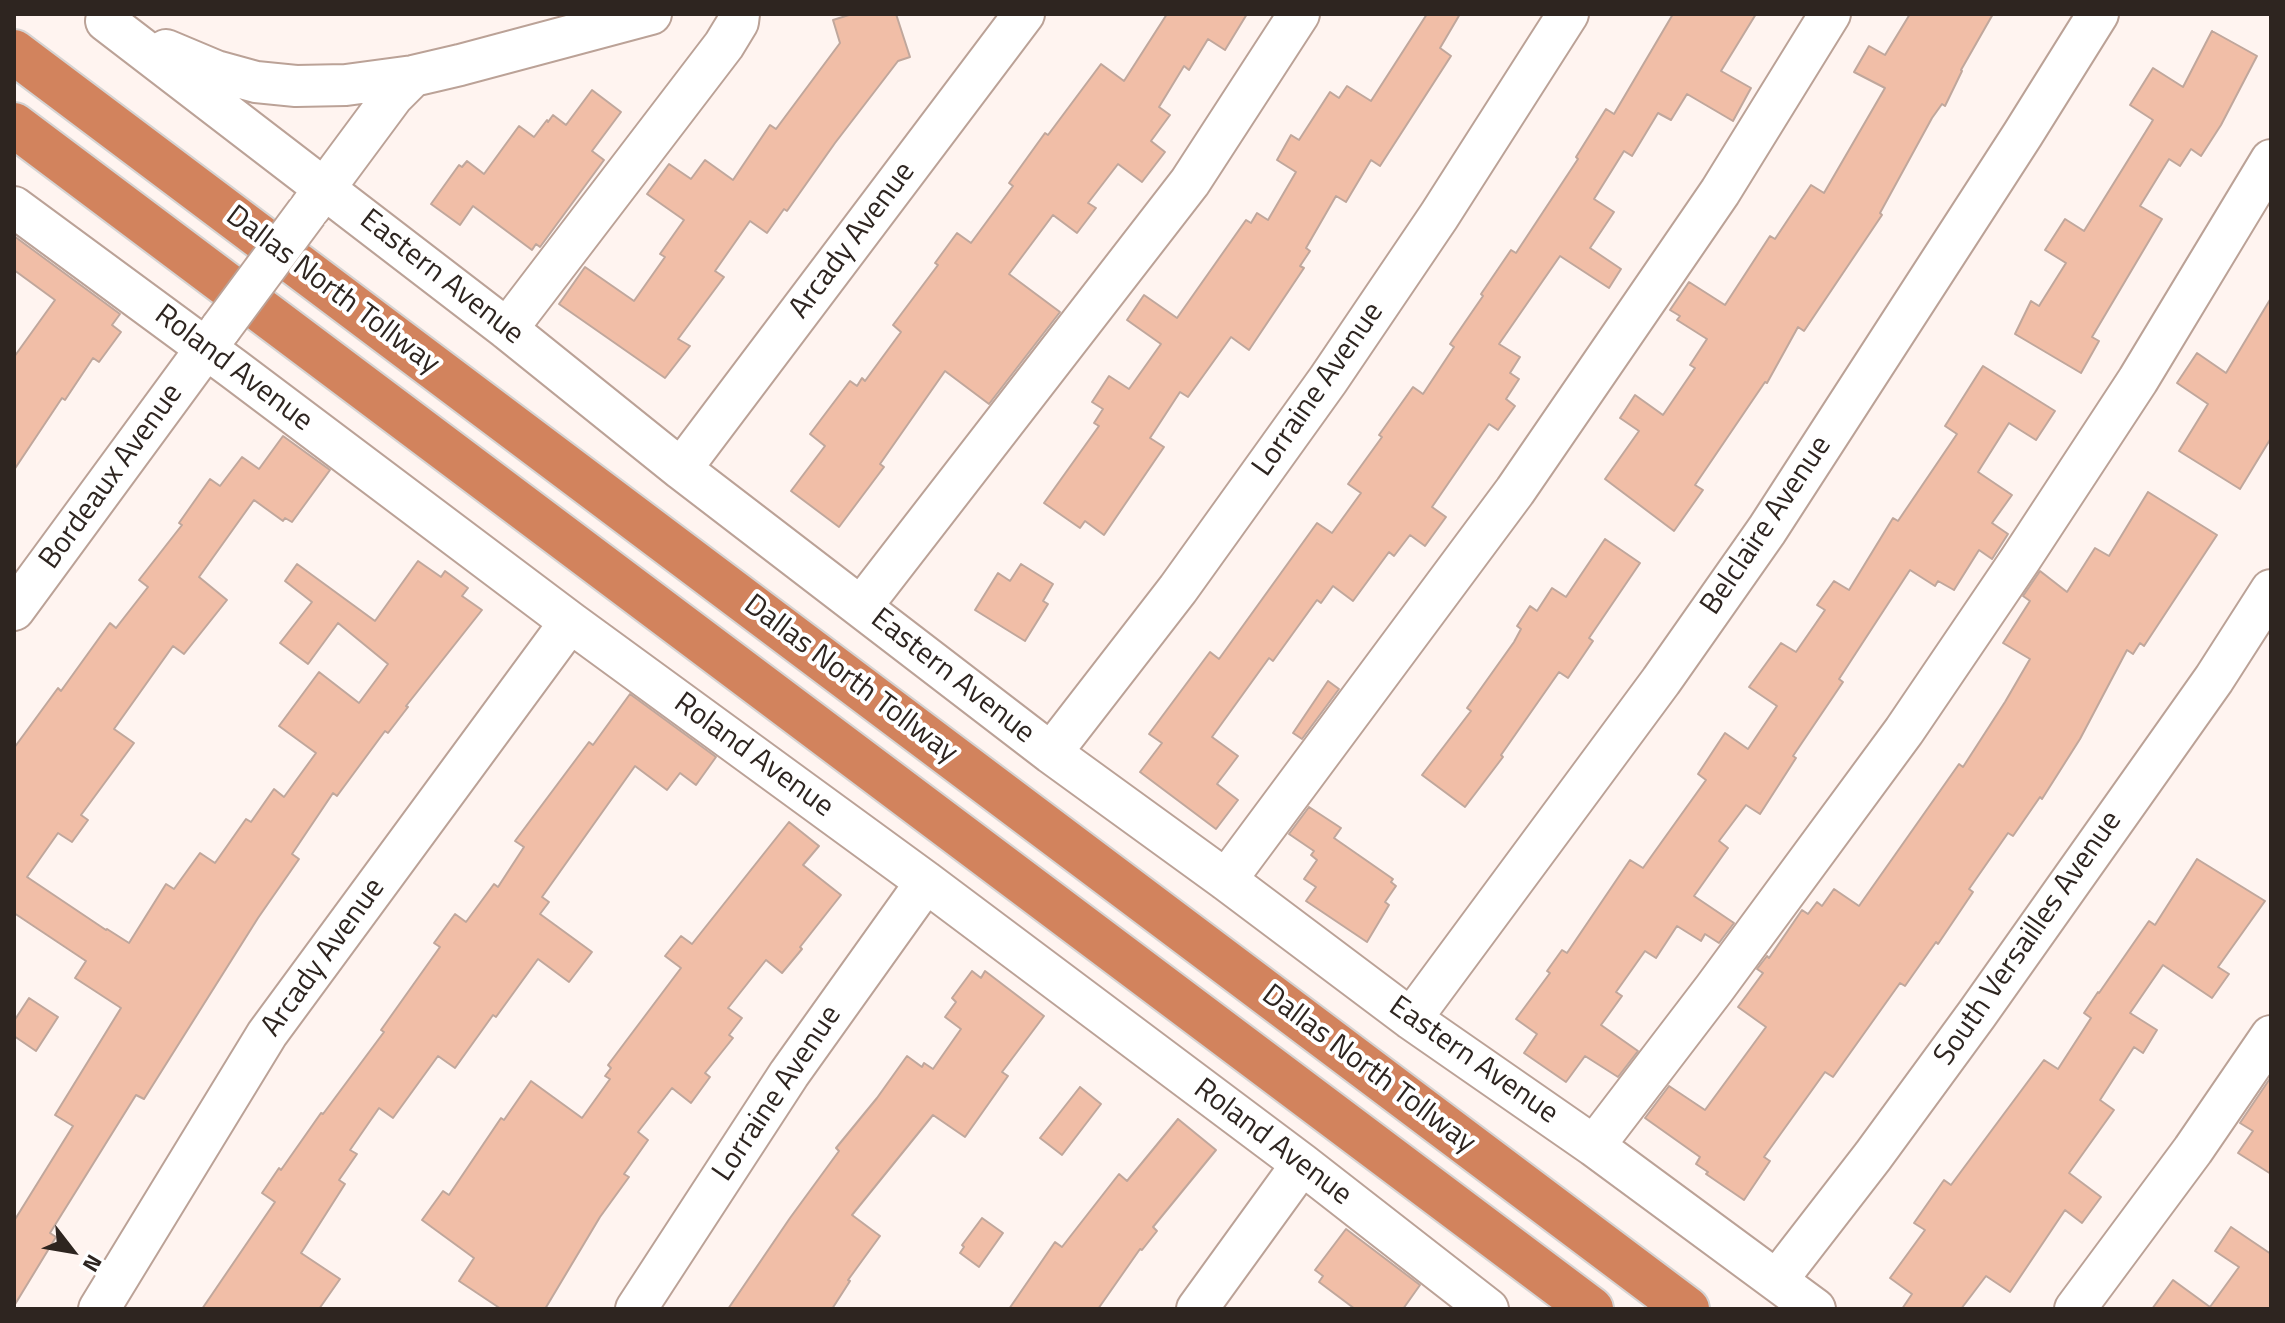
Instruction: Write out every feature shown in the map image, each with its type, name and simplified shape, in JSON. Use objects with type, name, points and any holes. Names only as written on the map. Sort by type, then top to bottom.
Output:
[{"type":"highway","name":"Dallas North Tollway","points":[[14,52],[1687,1309]]},
{"type":"highway","name":"Dallas North Tollway","points":[[14,125],[1591,1309]]},
{"type":"street","points":[[101,18],[216,71],[256,82],[296,86],[346,85],[413,76],[651,14]]},
{"type":"street","points":[[507,329],[724,45],[738,22],[739,14]]},
{"type":"street","name":"Arcady Avenue","points":[[681,469],[1024,14]]},
{"type":"street","points":[[861,607],[1190,182],[1299,14]]},
{"type":"street","name":"Lorraine Avenue","points":[[1051,753],[1178,589],[1328,380],[1439,216],[1568,14]]},
{"type":"street","points":[[1226,880],[1515,491],[1720,192],[1830,14]]},
{"type":"street","name":"Belclaire Avenue","points":[[1411,1019],[1661,681],[1767,530],[2098,14]]},
{"type":"street","name":"Eastern Avenue","points":[[101,18],[316,200],[507,329],[681,469],[1051,753],[1411,1019],[1594,1146],[1815,1309]]},
{"type":"street","name":"Bordeaux Avenue","points":[[14,610],[393,96],[413,76]]},
{"type":"street","points":[[1594,1146],[1904,731],[2138,380],[2271,160]]},
{"type":"street","name":"Roland Avenue","points":[[14,207],[214,338],[570,622],[926,882],[1302,1164],[1488,1309]]},
{"type":"street","name":"South Versailles Avenue","points":[[1777,1280],[1977,1014],[2214,679],[2271,590]]},
{"type":"street","name":"Arcady Avenue","points":[[99,1309],[267,1034],[570,622]]},
{"type":"street","name":"Lorraine Avenue","points":[[636,1309],[789,1074],[926,882]]},
{"type":"street","points":[[2075,1309],[2193,1150],[2271,1036]]},
{"type":"street","points":[[1197,1309],[1302,1164]]},
{"type":"building","points":[[852,14],[896,14],[910,57],[898,61],[787,211],[784,209],[767,233],[750,221],[715,271],[724,277],[678,339],[690,346],[665,378],[559,304],[585,267],[634,301],[665,257],[660,254],[684,220],[647,194],[669,164],[691,179],[705,160],[733,180],[770,125],[776,129],[840,43],[833,20]]},
{"type":"building","points":[[1167,14],[1247,14],[1225,50],[1208,39],[1189,70],[1184,66],[1159,107],[1170,115],[1151,141],[1165,152],[1142,182],[1118,164],[1088,203],[1096,208],[1077,233],[1053,215],[1009,274],[1060,312],[989,404],[945,371],[880,464],[884,467],[839,527],[791,491],[825,446],[810,434],[850,381],[857,386],[862,378],[865,381],[901,332],[893,325],[938,265],[935,263],[957,233],[971,243],[1013,186],[1009,183],[1045,133],[1048,135],[1101,64],[1124,81]]},
{"type":"building","points":[[1427,14],[1460,14],[1440,48],[1451,56],[1380,166],[1371,160],[1346,202],[1336,196],[1306,248],[1310,251],[1300,266],[1304,268],[1249,350],[1231,337],[1188,397],[1180,392],[1150,438],[1164,447],[1104,535],[1085,521],[1080,528],[1044,503],[1099,426],[1094,423],[1103,409],[1092,402],[1109,376],[1129,389],[1161,344],[1127,320],[1144,295],[1177,318],[1246,220],[1251,223],[1257,213],[1268,220],[1296,172],[1277,160],[1291,135],[1299,140],[1330,92],[1339,98],[1347,86],[1371,101]]},
{"type":"building","points":[[1673,14],[1756,14],[1721,71],[1751,88],[1733,121],[1687,94],[1671,120],[1658,113],[1632,156],[1624,151],[1594,199],[1614,212],[1590,248],[1621,269],[1609,288],[1560,256],[1499,344],[1520,357],[1510,373],[1519,379],[1506,399],[1515,406],[1498,430],[1489,424],[1432,507],[1446,517],[1425,546],[1410,535],[1394,556],[1389,552],[1353,601],[1333,586],[1321,603],[1317,600],[1273,661],[1269,658],[1212,737],[1238,756],[1217,784],[1238,800],[1216,829],[1140,772],[1162,743],[1149,734],[1210,652],[1219,659],[1317,523],[1332,533],[1361,493],[1348,484],[1382,437],[1379,435],[1413,387],[1423,394],[1454,347],[1450,344],[1483,296],[1481,294],[1511,250],[1516,253],[1578,159],[1576,157],[1606,109],[1614,114]]},
{"type":"building","points":[[1910,14],[1993,14],[1961,70],[1945,106],[1942,104],[1932,118],[1880,213],[1882,215],[1804,331],[1798,327],[1767,383],[1695,485],[1703,490],[1674,531],[1605,479],[1639,431],[1620,418],[1635,395],[1663,415],[1695,368],[1690,365],[1707,339],[1677,320],[1680,316],[1670,310],[1689,282],[1725,305],[1770,236],[1775,239],[1811,185],[1824,193],[1885,88],[1854,72],[1869,46],[1885,55]]},
{"type":"building","points":[[2212,31],[2257,56],[2201,156],[2191,149],[2180,166],[2169,159],[2140,206],[2162,219],[2092,337],[2099,341],[2081,373],[2015,334],[2031,301],[2039,306],[2066,263],[2045,250],[2065,219],[2084,231],[2153,120],[2130,105],[2153,68],[2183,87]]},
{"type":"building","points":[[592,90],[621,112],[592,151],[604,160],[540,247],[536,244],[532,250],[473,206],[460,225],[431,204],[459,165],[462,167],[467,161],[484,174],[519,126],[534,137],[553,115],[566,125]]},
{"type":"building","points":[[14,236],[120,314],[112,325],[121,332],[99,362],[93,358],[14,470],[14,357],[55,300],[14,270]]},
{"type":"building","points":[[2271,298],[2271,438],[2240,489],[2179,451],[2208,404],[2177,383],[2197,353],[2226,373]]},
{"type":"building","points":[[1983,366],[2055,411],[2036,440],[2009,423],[1978,472],[2012,495],[1992,523],[2008,534],[1992,559],[1979,550],[1954,590],[1938,581],[1935,586],[1910,570],[1839,679],[1843,682],[1793,756],[1796,758],[1760,814],[1746,805],[1719,841],[1728,848],[1694,896],[1734,923],[1719,943],[1705,934],[1701,941],[1677,926],[1656,958],[1645,951],[1616,992],[1622,996],[1601,1025],[1638,1051],[1618,1077],[1585,1056],[1566,1082],[1524,1053],[1537,1034],[1516,1019],[1550,973],[1547,971],[1562,950],[1567,953],[1630,860],[1643,868],[1706,780],[1698,774],[1725,733],[1748,749],[1777,706],[1749,687],[1781,643],[1796,652],[1825,610],[1817,605],[1834,581],[1849,590],[1893,518],[1898,521],[1957,434],[1945,426]]},
{"type":"building","points":[[283,436],[330,470],[292,522],[285,518],[283,521],[254,500],[199,577],[227,600],[184,654],[173,646],[114,729],[134,743],[81,815],[88,820],[72,842],[58,833],[27,877],[129,943],[166,884],[174,889],[200,853],[215,863],[246,819],[251,822],[274,789],[284,797],[316,753],[279,726],[319,672],[359,703],[388,664],[338,623],[308,664],[280,643],[312,602],[285,581],[297,564],[375,621],[418,561],[441,577],[445,571],[468,588],[462,596],[482,610],[337,796],[333,793],[292,854],[299,859],[258,918],[144,1099],[136,1095],[50,1233],[56,1237],[14,1306],[14,1221],[73,1126],[55,1115],[121,1008],[75,978],[86,961],[14,913],[14,748],[58,688],[61,691],[110,623],[116,628],[148,587],[139,580],[182,525],[179,523],[210,479],[220,486],[242,457],[259,469]]},
{"type":"building","points":[[2148,492],[2217,535],[2144,646],[2140,643],[2133,654],[2127,650],[2080,739],[2042,799],[2040,797],[2013,836],[2008,833],[1969,889],[1973,892],[1938,944],[1936,942],[1905,986],[1900,983],[1833,1077],[1825,1072],[1764,1157],[1770,1161],[1744,1200],[1706,1174],[1708,1172],[1696,1164],[1700,1157],[1645,1118],[1669,1086],[1705,1110],[1766,1027],[1738,1007],[1763,973],[1757,969],[1767,956],[1769,958],[1802,910],[1808,914],[1817,902],[1822,906],[1834,889],[1859,906],[1959,764],[1963,767],[2005,702],[2030,659],[2003,643],[2030,601],[2023,596],[2040,571],[2067,592],[2095,548],[2109,556]]},
{"type":"building","points":[[1605,539],[1640,563],[1589,638],[1593,641],[1568,678],[1559,672],[1501,755],[1503,757],[1465,807],[1422,775],[1471,711],[1467,708],[1514,642],[1521,629],[1517,626],[1530,606],[1537,611],[1552,588],[1566,597]]},
{"type":"building","points":[[1021,564],[1053,584],[1043,601],[1048,604],[1025,641],[975,610],[998,573],[1010,581]]},
{"type":"building","points":[[1328,681],[1339,689],[1302,739],[1293,733]]},
{"type":"building","points":[[630,694],[716,757],[696,785],[680,773],[667,790],[635,766],[542,897],[549,902],[540,914],[592,952],[569,982],[538,959],[455,1068],[438,1056],[393,1118],[379,1108],[350,1150],[357,1154],[339,1180],[345,1184],[301,1253],[340,1279],[319,1309],[202,1309],[275,1202],[262,1193],[384,1032],[381,1030],[440,947],[434,943],[455,914],[466,922],[494,884],[498,887],[524,847],[515,841],[589,742],[593,745]]},
{"type":"building","points":[[1309,807],[1341,828],[1334,838],[1393,879],[1391,882],[1396,886],[1385,902],[1389,905],[1367,942],[1306,901],[1316,887],[1304,879],[1317,860],[1311,855],[1314,851],[1289,834]]},
{"type":"building","points":[[789,822],[819,846],[803,865],[841,895],[782,973],[766,960],[728,1008],[742,1018],[729,1035],[733,1038],[705,1073],[710,1077],[691,1103],[672,1088],[638,1132],[648,1140],[624,1174],[629,1177],[600,1217],[545,1309],[501,1309],[459,1281],[474,1258],[422,1220],[443,1191],[449,1195],[501,1118],[504,1120],[531,1081],[582,1118],[610,1079],[605,1076],[611,1068],[608,1065],[681,968],[665,956],[681,936],[692,944]]},
{"type":"building","points":[[2197,859],[2265,901],[2218,967],[2229,974],[2212,998],[2163,965],[2130,1013],[2157,1030],[2143,1053],[2134,1047],[2100,1100],[2114,1110],[2069,1173],[2101,1197],[2082,1223],[2065,1210],[2010,1292],[1986,1276],[1961,1309],[1902,1309],[1912,1294],[1890,1278],[1925,1230],[1914,1223],[1944,1180],[1951,1185],[2044,1060],[2058,1069],[2091,1018],[2084,1013],[2149,921],[2155,925]]},
{"type":"building","points":[[972,971],[981,978],[985,971],[1044,1016],[1002,1072],[1008,1076],[965,1137],[933,1115],[852,1215],[880,1236],[848,1280],[832,1309],[728,1309],[839,1151],[836,1148],[907,1056],[922,1067],[924,1063],[933,1069],[961,1029],[945,1017],[956,1002],[952,998]]},
{"type":"building","points":[[29,998],[58,1017],[36,1051],[14,1036],[14,1021]]},
{"type":"building","points":[[2271,1077],[2271,1174],[2238,1153],[2253,1131],[2240,1123]]},
{"type":"building","points":[[1080,1087],[1101,1104],[1062,1155],[1040,1138]]},
{"type":"building","points":[[1178,1119],[1216,1150],[1153,1227],[1157,1231],[1140,1249],[1098,1309],[1009,1309],[1055,1242],[1062,1247],[1119,1174],[1127,1181]]},
{"type":"building","points":[[982,1218],[1003,1233],[979,1267],[960,1253],[964,1247],[962,1245]]},
{"type":"building","points":[[2231,1227],[2271,1254],[2271,1309],[2152,1309],[2173,1280],[2210,1307],[2239,1267],[2215,1251]]},
{"type":"building","points":[[1346,1229],[1420,1285],[1403,1309],[1355,1309],[1319,1282],[1323,1276],[1315,1270]]}]
